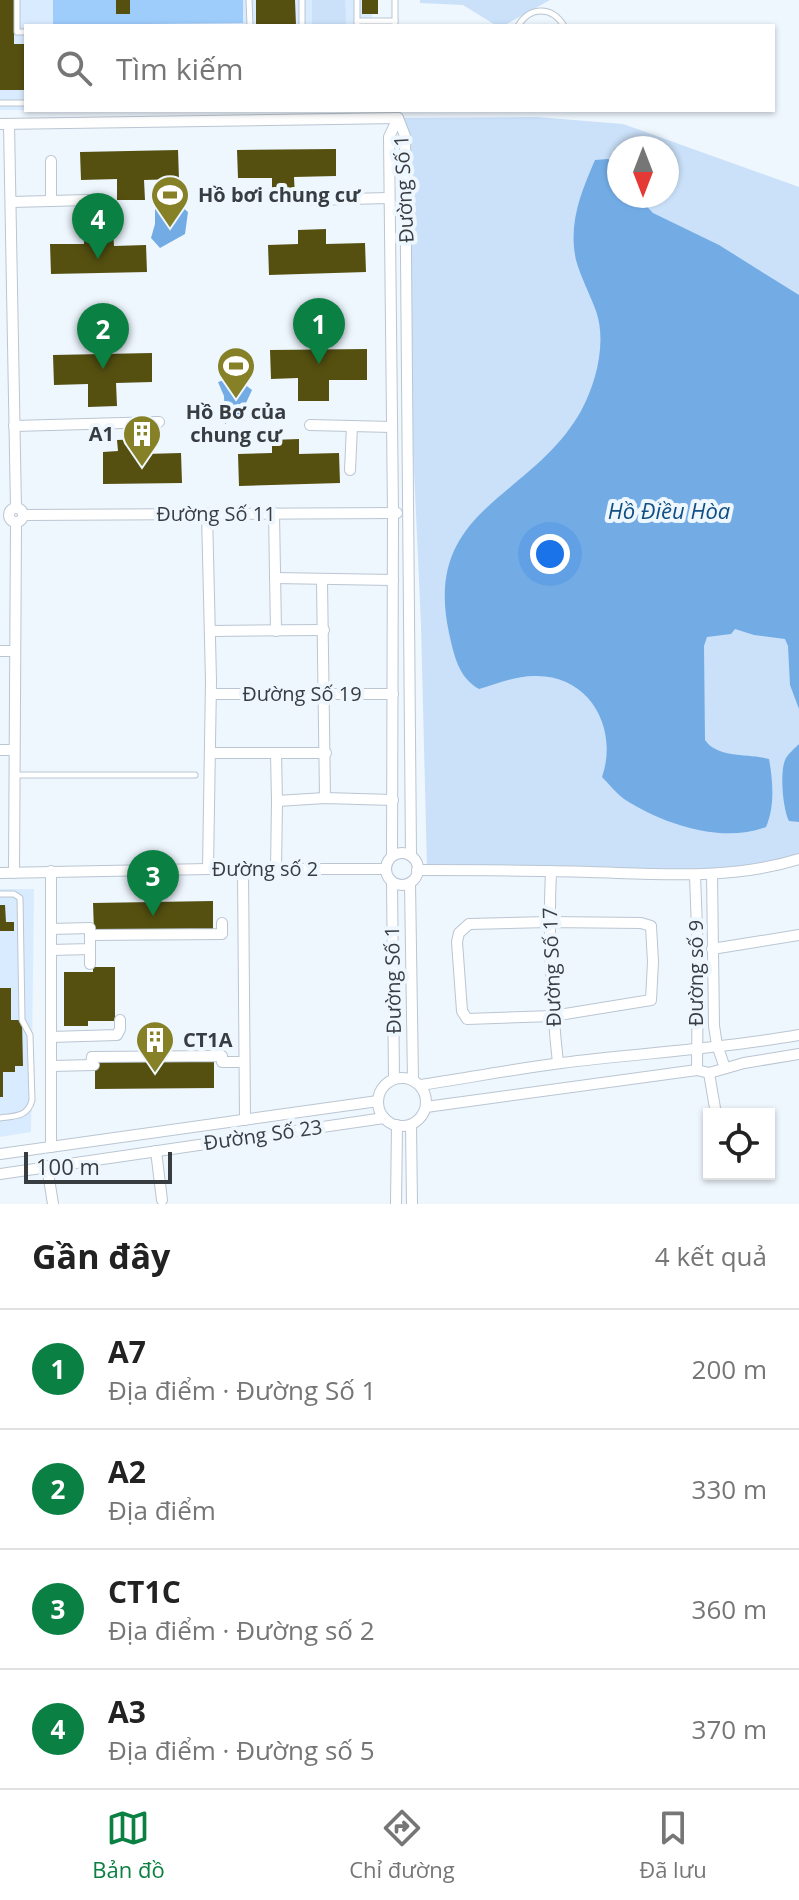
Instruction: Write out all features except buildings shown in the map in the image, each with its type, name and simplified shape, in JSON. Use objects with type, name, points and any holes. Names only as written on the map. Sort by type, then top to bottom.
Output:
[{"type":"street","points":[[14,873],[14,426],[11,202],[5,124],[398,114]]},
{"type":"street","name":"Đường Số 1","points":[[392,856],[393,513],[389,137],[398,114]]},
{"type":"street","name":"Đường Số 1","points":[[398,114],[405,136],[411,856]]},
{"type":"street","points":[[51,161],[51,201]]},
{"type":"street","points":[[307,200],[389,198]]},
{"type":"street","points":[[11,202],[89,200]]},
{"type":"street","points":[[14,426],[159,422]]},
{"type":"street","points":[[310,425],[392,427]]},
{"type":"street","points":[[350,470],[352,426]]},
{"type":"street","points":[[207,513],[211,694],[208,869]]},
{"type":"street","points":[[274,513],[276,631]]},
{"type":"street","name":"Đường Số 11","points":[[13,515],[408,513]]},
{"type":"street","points":[[275,578],[393,580]]},
{"type":"street","points":[[322,581],[325,798]]},
{"type":"street","points":[[210,631],[324,630]]},
{"type":"street","points":[[0,651],[15,651]]},
{"type":"street","name":"Đường Số 19","points":[[211,694],[393,694]]},
{"type":"street","points":[[0,750],[14,750]]},
{"type":"street","points":[[210,753],[326,753]]},
{"type":"street","points":[[276,753],[276,869]]},
{"type":"street","points":[[277,801],[325,798],[393,800]]},
{"type":"street","points":[[404,853],[411,856],[417,870],[410,883],[401,885],[392,882],[386,869],[392,856],[404,853]]},
{"type":"street","points":[[417,870],[695,875],[778,865],[799,859]]},
{"type":"street","points":[[243,869],[245,1120]]},
{"type":"street","name":"Đường số 2","points":[[0,873],[386,869]]},
{"type":"street","points":[[51,871],[51,1147]]},
{"type":"street","name":"Đường Số 17","points":[[551,871],[548,922],[558,1063]]},
{"type":"street","name":"Đường số 9","points":[[712,874],[717,1045],[725,1068]]},
{"type":"street","name":"Đường số 9","points":[[695,875],[697,1070]]},
{"type":"street","name":"Đường Số 1","points":[[392,882],[394,1079]]},
{"type":"street","name":"Đường Số 1","points":[[410,883],[417,1082]]},
{"type":"street","points":[[548,922],[641,923],[651,926],[651,1000],[553,1016],[467,1019],[462,1011],[459,933],[469,924],[548,922]]},
{"type":"street","points":[[90,935],[222,934],[219,923],[243,923]]},
{"type":"street","points":[[51,929],[90,928],[90,964]]},
{"type":"street","points":[[712,949],[799,935]]},
{"type":"street","points":[[51,950],[90,949]]},
{"type":"street","points":[[51,1037],[117,1035],[120,1020]]},
{"type":"street","points":[[417,1082],[426,1093],[426,1107],[419,1120],[411,1125],[397,1125],[384,1118],[378,1101],[380,1091],[394,1079],[417,1082],[799,1035]]},
{"type":"street","points":[[426,1107],[697,1070],[709,1073],[799,1054]]},
{"type":"street","points":[[51,1066],[93,1065],[92,1057],[222,1056],[222,1062],[244,1062]]},
{"type":"street","points":[[709,1073],[715,1108]]},
{"type":"street","name":"Đường Số 23","points":[[0,1154],[378,1101]]},
{"type":"street","name":"Đường Số 23","points":[[0,1174],[384,1118]]},
{"type":"street","points":[[396,1204],[397,1125]]},
{"type":"street","points":[[411,1125],[412,1204]]},
{"type":"street","points":[[156,1151],[162,1200]]},
{"type":"street","points":[[47,1166],[53,1204]]},
{"type":"lane","points":[[17,0],[17,32],[24,32]]},
{"type":"lane","points":[[249,0],[250,24]]},
{"type":"lane","points":[[302,0],[302,24]]},
{"type":"lane","points":[[357,0],[357,24],[395,24],[395,0]]},
{"type":"lane","points":[[519,24],[525,16],[541,10],[557,16],[563,24]]},
{"type":"lane","points":[[0,103],[24,103]]},
{"type":"lane","points":[[14,775],[195,775]]},
{"type":"lane","points":[[0,894],[14,894],[20,898],[22,1020],[30,1035],[32,1100],[25,1114],[0,1118]]},
{"type":"shaded area","points":[[0,0],[372,0],[372,24],[24,24],[24,110],[0,110]]},
{"type":"shaded area","points":[[53,0],[243,0],[243,23],[53,24]]},
{"type":"shaded area","points":[[312,0],[345,0],[346,24],[312,24]]},
{"type":"shaded area","points":[[420,0],[550,0],[507,24],[494,24],[463,5],[420,3]]},
{"type":"shaded area","points":[[536,117],[623,124],[657,136],[607,136],[607,208],[679,208],[679,144],[799,187],[799,857],[778,864],[695,873],[427,868],[421,624],[398,118]]},
{"type":"shaded area","points":[[0,889],[34,889],[31,1132],[0,1137]]},
{"type":"water","name":"Hồ Điều Hòa","points":[[607,159],[607,208],[648,208],[719,245],[799,295],[799,709],[790,685],[785,639],[735,629],[731,634],[707,637],[704,646],[705,740],[725,753],[769,759],[772,794],[769,819],[766,827],[749,832],[693,829],[656,816],[624,799],[602,777],[606,740],[595,707],[584,694],[570,684],[534,676],[479,689],[462,672],[449,633],[445,591],[451,558],[466,531],[486,508],[560,441],[581,411],[591,388],[600,349],[599,323],[576,260],[574,234],[581,196],[595,160]]},
{"type":"water","name":"Hồ bơi chung cư","points":[[162,201],[176,202],[188,212],[185,234],[160,248],[151,238],[155,207]]},
{"type":"water","name":"Hồ Bơ của chung cư","points":[[235,377],[252,390],[246,403],[247,416],[244,421],[234,417],[225,424],[224,396],[218,382]]},
{"type":"water","points":[[799,744],[799,822],[789,821],[782,780],[786,758]]},
{"type":"place","name":"Hồ bơi chung cư","points":[[170,229]]},
{"type":"place","name":"A3","points":[[98,259]]},
{"type":"place","name":"A7","points":[[319,364]]},
{"type":"place","name":"A2","points":[[103,369]]},
{"type":"place","name":"Hồ Bơ của chung cư","points":[[236,400]]},
{"type":"place","name":"A1","points":[[142,468]]},
{"type":"place","name":"CT1C","points":[[153,916]]},
{"type":"place","name":"CT1A","points":[[155,1074]]}]
